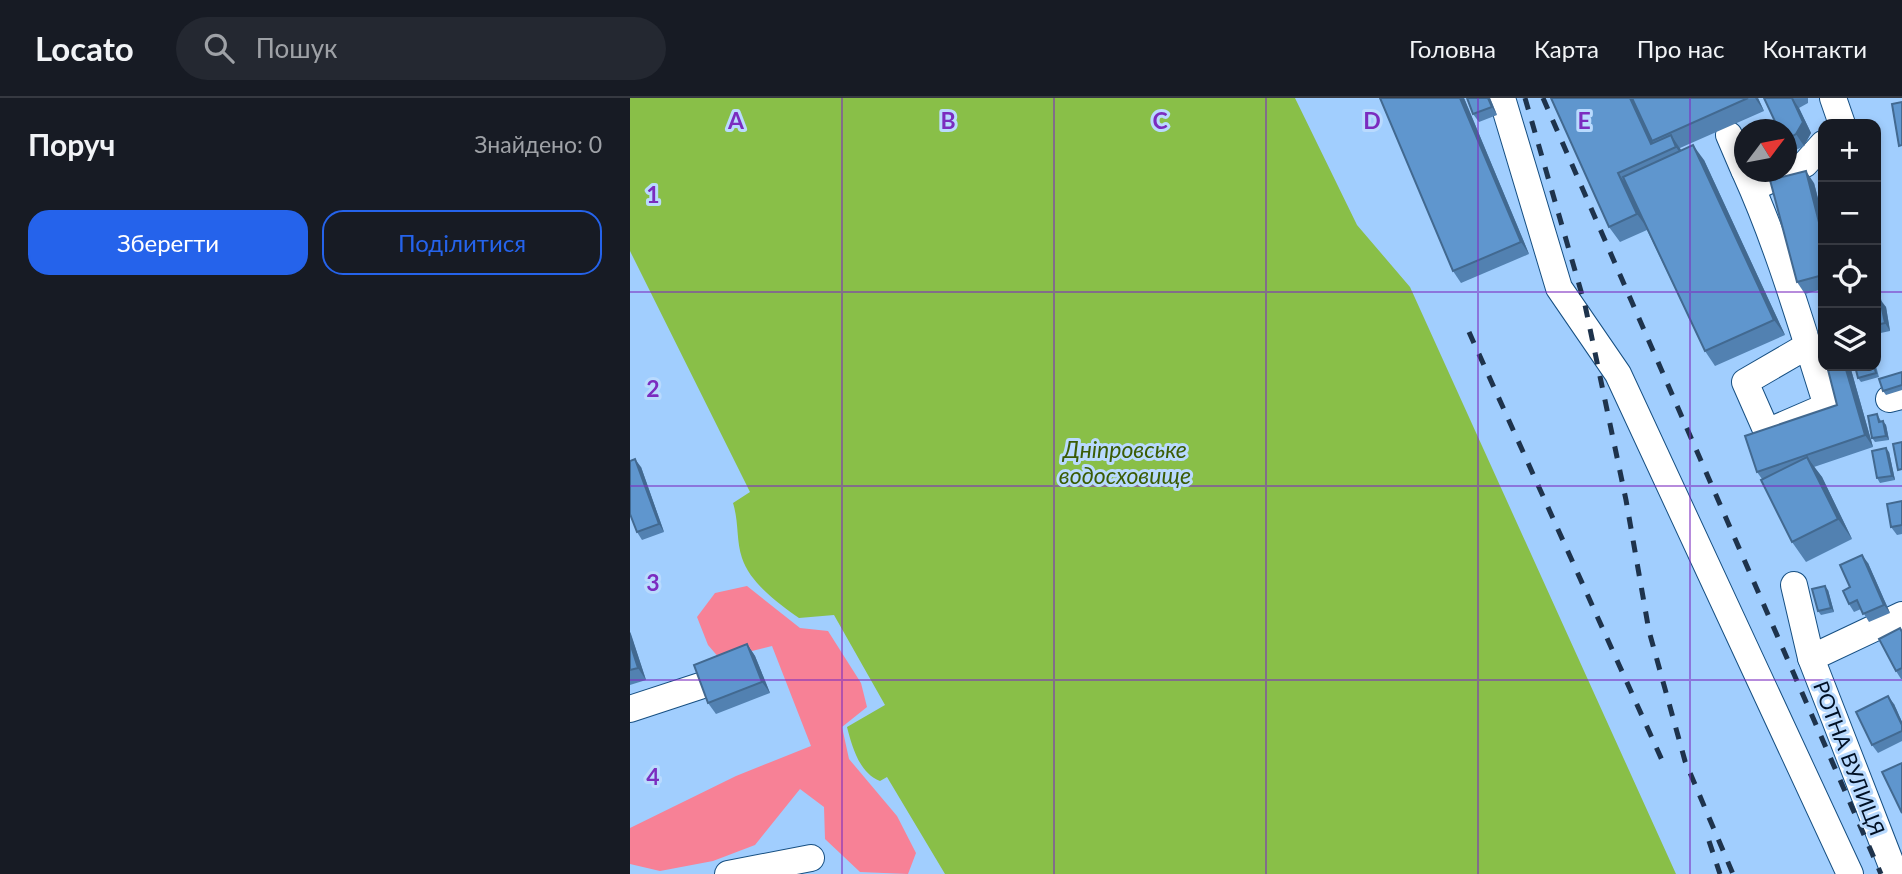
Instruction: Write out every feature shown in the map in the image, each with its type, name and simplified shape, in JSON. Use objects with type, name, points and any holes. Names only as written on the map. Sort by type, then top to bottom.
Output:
[{"type":"street","points":[[1502,98],[1559,288],[1618,374],[1850,874]]},
{"type":"street","points":[[1833,98],[1840,119]]},
{"type":"street","points":[[1729,135],[1734,146]]},
{"type":"street","points":[[1797,166],[1805,164],[1818,150]]},
{"type":"street","points":[[1749,182],[1807,345]]},
{"type":"street","points":[[1794,585],[1811,658]]},
{"type":"street","name":"РОТНА ВУЛИЦЯ","points":[[1895,874],[1811,658],[1902,615]]},
{"type":"street","points":[[630,709],[700,686]]},
{"type":"street","points":[[728,874],[811,858]]},
{"type":"shaded area","points":[[747,586],[800,628],[828,631],[861,683],[867,707],[842,727],[849,759],[897,816],[916,853],[908,874],[860,872],[825,839],[824,807],[800,789],[755,845],[713,861],[660,871],[630,864],[630,828],[736,776],[811,746],[772,646],[720,659],[708,645],[697,617],[715,593]]},
{"type":"water","name":"Дніпровське водосховище","points":[[630,98],[1295,98],[1357,225],[1410,287],[1676,874],[945,874],[887,777],[880,781],[873,777],[854,750],[847,727],[885,705],[834,615],[799,618],[758,584],[742,558],[733,503],[750,492],[630,251]]},
{"type":"building","points":[[1380,98],[1460,98],[1521,242],[1453,271]]},
{"type":"building","points":[[1467,98],[1488,98],[1492,107],[1473,114]]},
{"type":"building","points":[[1551,98],[1630,98],[1651,144],[1671,135],[1676,147],[1618,173],[1637,214],[1609,227]]},
{"type":"building","points":[[1632,98],[1748,98],[1652,141]]},
{"type":"building","points":[[1764,98],[1792,98],[1803,122],[1797,132],[1797,119],[1774,119]]},
{"type":"building","points":[[1902,102],[1902,145],[1899,146],[1892,104]]},
{"type":"building","points":[[1693,145],[1774,320],[1705,351],[1623,177]]},
{"type":"building","points":[[1806,171],[1818,218],[1818,276],[1797,282],[1771,182],[1797,182],[1797,173]]},
{"type":"building","points":[[1881,304],[1885,323],[1881,324]]},
{"type":"building","points":[[1828,371],[1846,371],[1865,435],[1757,472],[1745,436],[1837,405]]},
{"type":"building","points":[[1856,371],[1875,371],[1876,373],[1858,378]]},
{"type":"building","points":[[1902,372],[1902,385],[1883,391],[1879,379]]},
{"type":"building","points":[[1877,414],[1879,422],[1883,421],[1886,436],[1872,438],[1868,416]]},
{"type":"building","points":[[1902,442],[1902,469],[1898,470],[1893,444]]},
{"type":"building","points":[[1886,448],[1892,476],[1877,478],[1872,451]]},
{"type":"building","points":[[1807,457],[1838,519],[1792,542],[1761,480]]},
{"type":"building","points":[[635,459],[659,524],[637,532],[630,514],[630,461]]},
{"type":"building","points":[[1902,501],[1902,525],[1891,527],[1887,504]]},
{"type":"building","points":[[1862,555],[1884,605],[1863,614],[1857,600],[1849,604],[1843,591],[1850,587],[1840,565]]},
{"type":"building","points":[[1825,586],[1831,608],[1818,611],[1812,589]]},
{"type":"building","points":[[1900,628],[1902,668],[1896,671],[1879,639]]},
{"type":"building","points":[[630,643],[638,668],[630,670]]},
{"type":"building","points":[[747,644],[762,682],[708,703],[694,665]]},
{"type":"building","points":[[1888,696],[1902,725],[1902,731],[1872,745],[1856,712]]},
{"type":"building","points":[[1902,763],[1902,813],[1882,772]]},
{"type":"railway","points":[[1525,98],[1585,305],[1626,500],[1649,631],[1685,761],[1733,874]]},
{"type":"railway","points":[[1543,98],[1881,874]]},
{"type":"railway","points":[[1469,332],[1666,769]]},
{"type":"railway","points":[[1709,841],[1720,874]]}]
